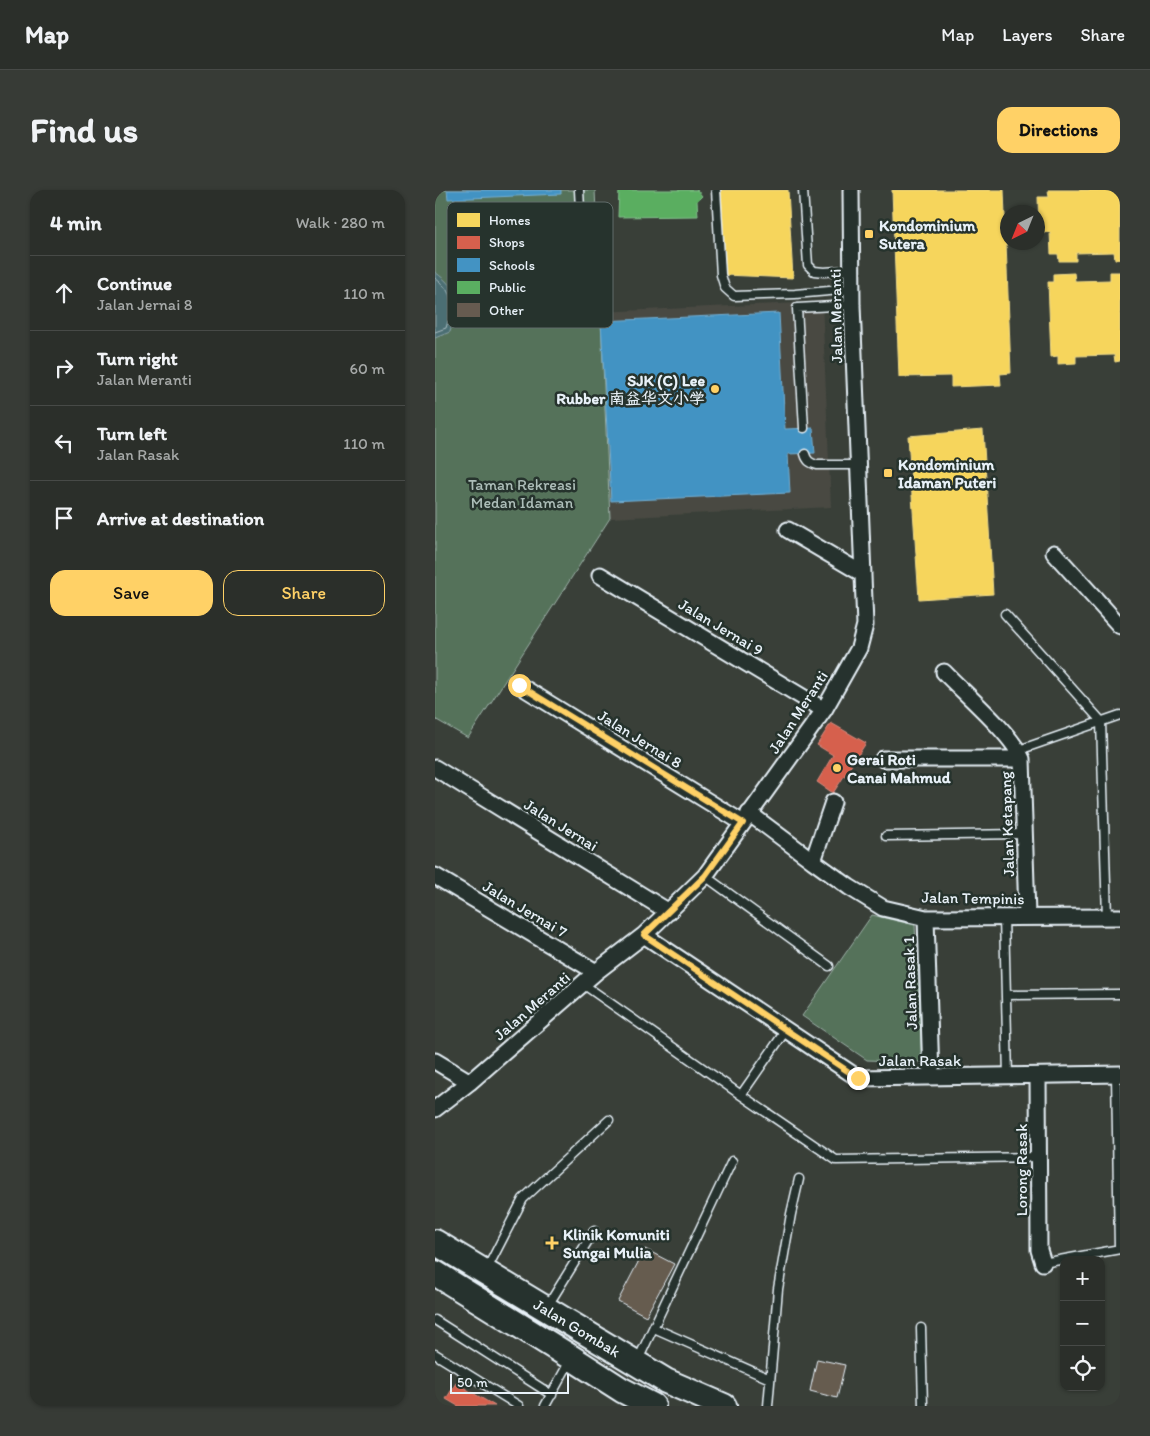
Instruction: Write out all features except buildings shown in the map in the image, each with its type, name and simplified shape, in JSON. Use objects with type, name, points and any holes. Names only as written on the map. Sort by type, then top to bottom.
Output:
[{"type":"main road","name":"Jalan Gombak","points":[[435,1242],[666,1382],[724,1406]]},
{"type":"main road","name":"Jalan Gombak","points":[[437,1277],[622,1390],[653,1406]]},
{"type":"street","name":"Jalan Meranti","points":[[435,1109],[470,1082],[596,972],[644,935],[705,876],[824,710],[859,648],[865,625],[852,305],[851,190]]},
{"type":"street","points":[[788,530],[863,574]]},
{"type":"street","points":[[1054,553],[1120,626]]},
{"type":"street","name":"Jalan Jernai 9","points":[[600,574],[824,710]]},
{"type":"street","name":"Jalan Ketapang","points":[[944,672],[1020,755],[1025,834],[1027,916]]},
{"type":"street","name":"Jalan Jernai 8","points":[[519,685],[746,818],[813,861]]},
{"type":"street","points":[[883,759],[1020,755]]},
{"type":"street","name":"Jalan Jernai","points":[[435,768],[669,912]]},
{"type":"street","points":[[813,861],[833,802]]},
{"type":"street","name":"Jalan Tempinis","points":[[813,861],[849,887],[883,908],[926,918],[1113,917]]},
{"type":"street","name":"Jalan Jernai 7","points":[[435,876],[596,972]]},
{"type":"street","name":"Jalan Rasak 1","points":[[926,918],[931,1078]]},
{"type":"street","name":"Jalan Rasak","points":[[644,935],[858,1078],[1118,1074]]},
{"type":"street","points":[[435,1062],[470,1082]]},
{"type":"street","name":"Lorong Rasak","points":[[1037,1076],[1039,1250],[1043,1263]]},
{"type":"lane","points":[[716,190],[721,275],[725,288],[734,296],[795,294],[852,289]]},
{"type":"lane","points":[[803,190],[808,265],[814,271],[852,270]]},
{"type":"lane","points":[[804,428],[797,308],[852,305]]},
{"type":"lane","points":[[805,454],[806,459],[811,464],[817,466],[859,465]]},
{"type":"lane","points":[[1005,614],[1101,721],[1113,917]]},
{"type":"lane","points":[[1020,755],[1120,715]]},
{"type":"lane","points":[[886,836],[1025,834]]},
{"type":"lane","points":[[705,876],[829,966]]},
{"type":"lane","points":[[1004,917],[1008,1077]]},
{"type":"lane","points":[[583,984],[836,1160],[1039,1157]]},
{"type":"lane","points":[[1006,995],[1120,994]]},
{"type":"lane","points":[[741,1095],[786,1030]]},
{"type":"lane","points":[[1043,1263],[1119,1249],[1118,1074]]},
{"type":"lane","points":[[485,1272],[523,1199],[609,1120]]},
{"type":"lane","points":[[636,1363],[732,1161]]},
{"type":"lane","points":[[769,1406],[778,1289],[799,1179]]},
{"type":"lane","points":[[545,1308],[594,1231]]},
{"type":"lane","points":[[435,1320],[552,1395]]},
{"type":"lane","points":[[653,1328],[771,1379]]},
{"type":"lane","points":[[921,1328],[923,1406]]},
{"type":"lane","points":[[435,1354],[519,1406]]},
{"type":"lane","points":[[545,1406],[572,1358]]},
{"type":"shaded area","name":"SJK (C) Lee Rubber 南益华文小学","points":[[822,302],[831,507],[610,518],[601,328],[613,328],[613,311]]},
{"type":"green space","name":"Taman Rekreasi Medan Idaman","points":[[435,190],[595,190],[596,202],[447,202],[447,328],[601,328],[610,518],[468,738],[435,719]]},
{"type":"green space","points":[[872,915],[915,925],[922,1062],[867,1060],[802,1016]]},
{"type":"water","points":[[435,272],[447,282],[447,328],[451,328],[450,332],[435,338]]},
{"type":"place","name":"Kondominium Sutera","points":[[869,234]]},
{"type":"place","name":"SJK (C) Lee Rubber 南益华文小学","points":[[715,389]]},
{"type":"place","name":"Kondominium Idaman Puteri","points":[[888,473]]},
{"type":"place","name":"Gerai Roti Canai Mahmud","points":[[837,768]]},
{"type":"place","name":"Klinik Komuniti Sungai Mulia","points":[[552,1243]]},
{"type":"route","points":[[519,685],[743,823],[705,876],[644,935],[858,1078]]}]
